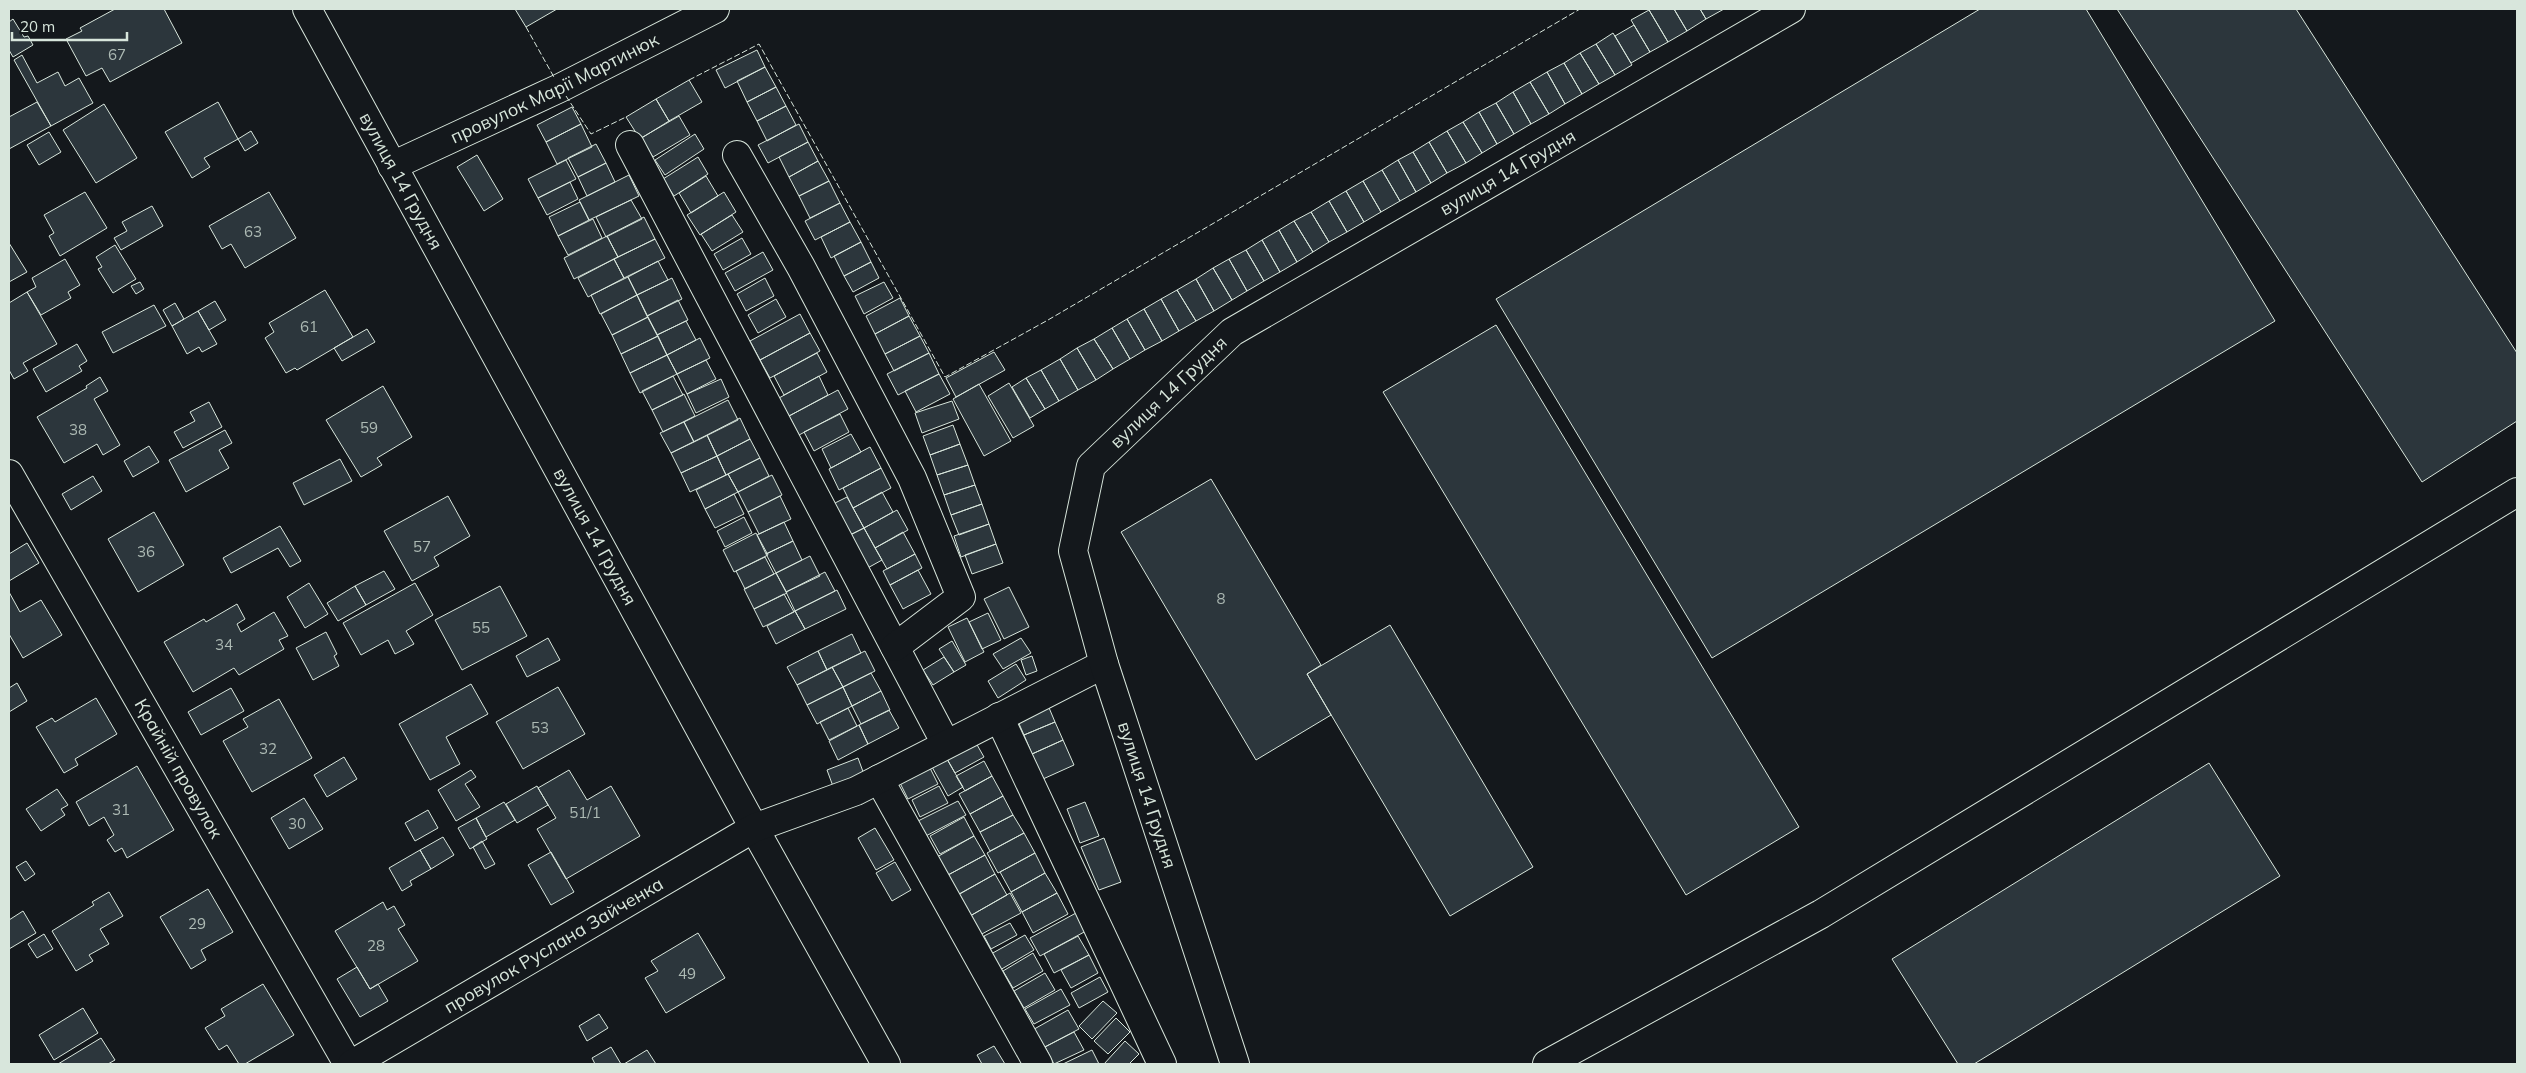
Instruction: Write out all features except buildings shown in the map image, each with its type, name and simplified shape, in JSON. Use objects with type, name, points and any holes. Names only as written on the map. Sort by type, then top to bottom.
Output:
[{"type":"street","name":"вулиця 14 Грудня","points":[[307,9],[754,828],[886,1064]]},
{"type":"street","name":"провулок Марії Мартинюк","points":[[392,166],[560,88],[715,9]]},
{"type":"street","name":"вулиця 14 Грудня","points":[[1235,1064],[1104,664],[1073,551],[1091,466],[1232,332],[1791,9]]},
{"type":"street","points":[[630,145],[946,744]]},
{"type":"street","points":[[737,155],[801,267],[912,478],[961,597],[895,647]]},
{"type":"street","name":"Крайній провулок","points":[[9,474],[348,1064]]},
{"type":"street","points":[[1547,1064],[1821,914],[2517,492]]},
{"type":"street","name":"провулок Руслана Зайченка","points":[[352,1064],[754,828],[856,791],[1104,664]]},
{"type":"street","points":[[999,717],[1162,1064]]},
{"type":"street","points":[[879,779],[1038,1064]]},
{"type":"fence","points":[[689,80],[759,44],[945,377],[1048,320],[1580,9]]},
{"type":"fence","points":[[526,27],[555,79]]},
{"type":"fence","points":[[566,96],[591,134],[626,117]]}]
